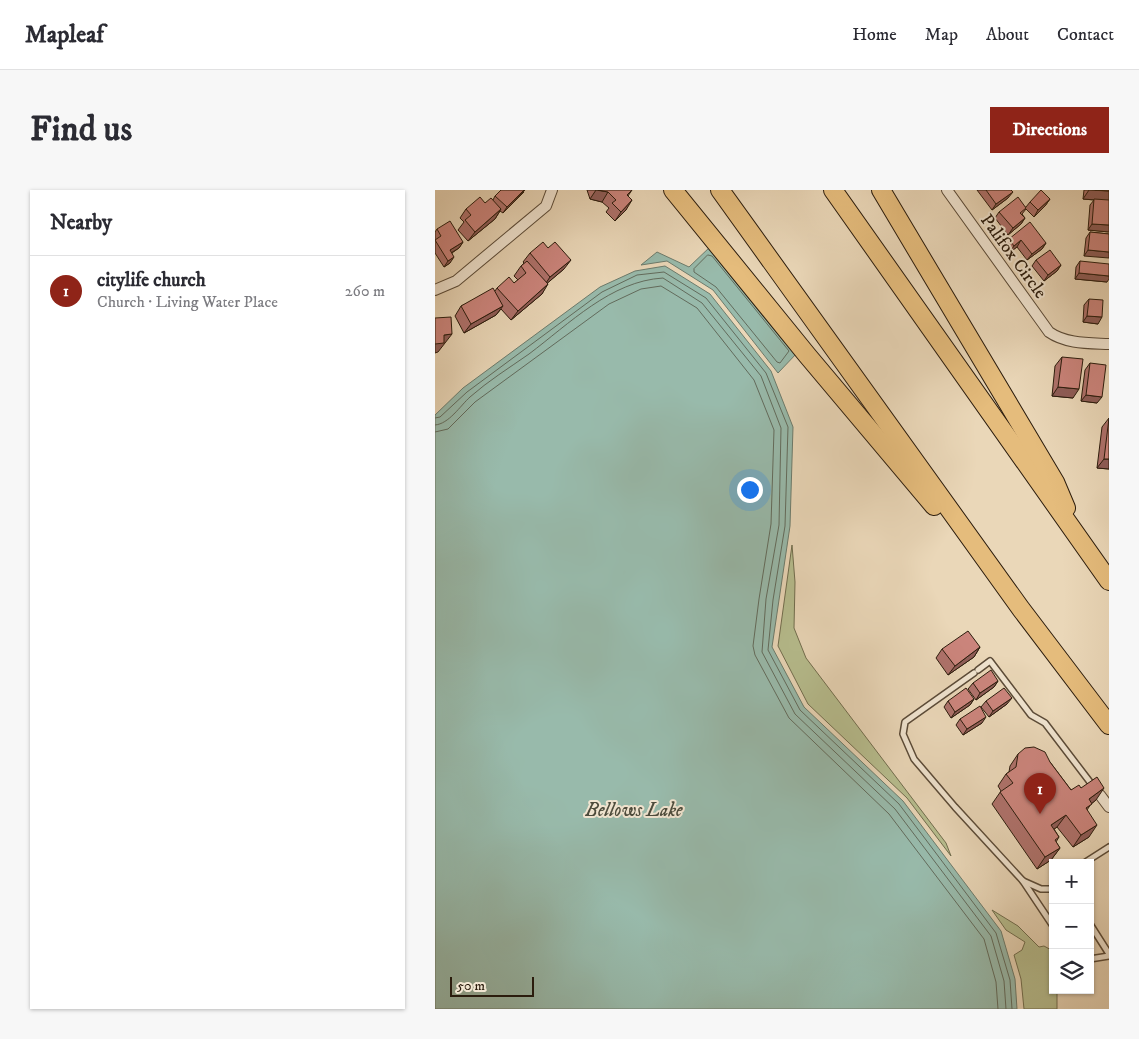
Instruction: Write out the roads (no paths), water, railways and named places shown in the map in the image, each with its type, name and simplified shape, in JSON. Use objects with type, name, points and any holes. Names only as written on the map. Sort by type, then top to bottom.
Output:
[{"type":"highway","points":[[673,190],[807,355],[1021,609]]},
{"type":"highway","points":[[720,190],[1021,609],[1109,725]]},
{"type":"highway","points":[[833,190],[1109,581]]},
{"type":"highway","points":[[881,190],[1055,482],[1079,538]]},
{"type":"street","points":[[435,290],[456,281],[546,206],[552,190]]},
{"type":"street","name":"Palifox Circle","points":[[947,190],[1049,332],[1058,338],[1109,344]]},
{"type":"street","points":[[1100,795],[1109,807]]},
{"type":"lane","points":[[1049,920],[1023,881],[955,808],[914,759],[903,734],[905,722],[990,661],[1031,715],[1045,723],[1100,795]]},
{"type":"lane","points":[[1090,859],[1109,847]]},
{"type":"lane","points":[[1023,881],[1041,888],[1049,889]]},
{"type":"lane","points":[[1094,931],[1109,955],[1094,958]]},
{"type":"water","points":[[711,246],[797,353],[778,373],[713,290],[667,261],[641,265],[657,252],[689,267]]},
{"type":"water","name":"Bellows Lake","points":[[665,266],[710,294],[771,371],[793,427],[790,526],[772,647],[804,707],[903,801],[1001,931],[1015,979],[1017,1009],[435,1009],[435,415],[463,388],[600,287],[635,271]]},
{"type":"place","name":"citylife church","points":[[1040,814]]}]
